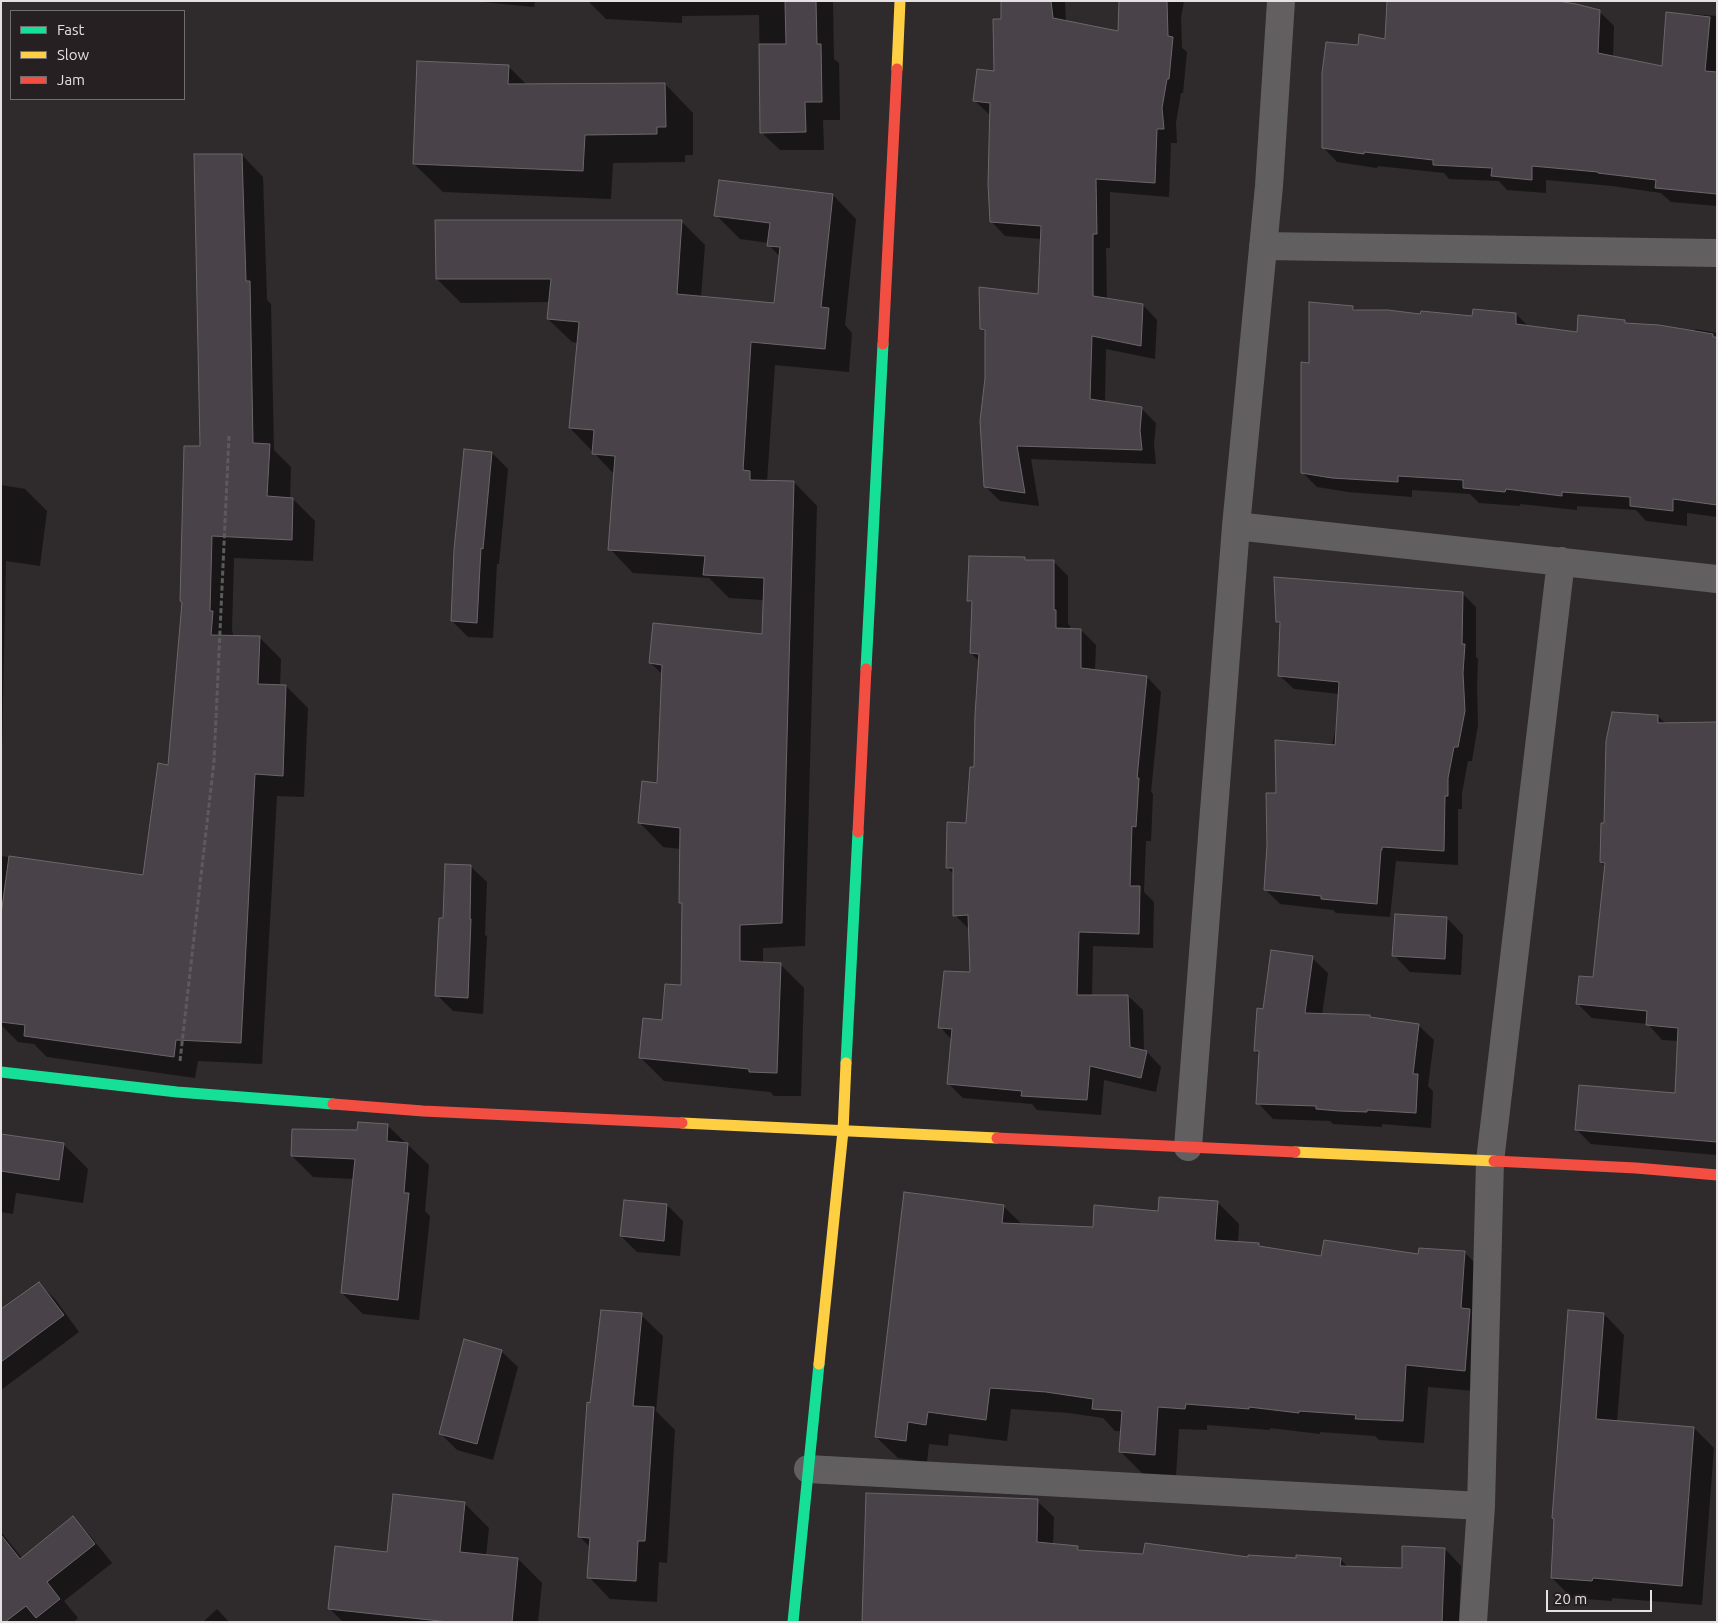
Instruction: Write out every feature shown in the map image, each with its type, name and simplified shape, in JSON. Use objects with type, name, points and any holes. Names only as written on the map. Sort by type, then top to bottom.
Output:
[{"type":"street","points":[[793,1622],[843,1131],[900,1]]},
{"type":"street","points":[[1188,1147],[1236,526],[1269,186],[1281,1]]},
{"type":"street","points":[[1263,246],[1717,253]]},
{"type":"street","points":[[1236,526],[1717,579]]},
{"type":"street","points":[[1472,1622],[1481,1506],[1490,1161],[1561,561]]},
{"type":"street","points":[[1,1072],[177,1092],[423,1111],[1636,1168],[1717,1175]]},
{"type":"street","points":[[808,1469],[1481,1506]]},
{"type":"path","points":[[177,1092],[214,761],[229,436]]},
{"type":"building","points":[[785,1],[816,1],[817,44],[821,44],[822,102],[805,102],[806,132],[760,133],[759,44],[786,44]]},
{"type":"building","points":[[1001,1],[1051,1],[1053,18],[1118,31],[1119,1],[1167,1],[1168,36],[1173,37],[1169,79],[1167,79],[1162,108],[1164,129],[1157,129],[1155,183],[1096,179],[1097,234],[1093,234],[1093,296],[1143,304],[1141,346],[1092,336],[1090,399],[1142,407],[1140,430],[1142,450],[1017,446],[1025,493],[984,487],[980,421],[985,378],[985,330],[980,329],[979,287],[1038,294],[1041,226],[990,222],[988,184],[990,103],[973,101],[977,69],[994,71],[993,19],[1001,19]]},
{"type":"building","points":[[1387,1],[1558,1],[1576,4],[1600,10],[1598,53],[1662,66],[1666,12],[1710,17],[1705,71],[1717,72],[1717,194],[1655,188],[1656,180],[1532,166],[1532,180],[1491,176],[1492,168],[1433,165],[1433,160],[1322,148],[1322,73],[1326,42],[1358,45],[1359,34],[1385,39]]},
{"type":"building","points":[[417,61],[509,65],[508,84],[665,83],[666,127],[657,127],[657,134],[585,135],[583,171],[413,164]]},
{"type":"building","points":[[194,154],[242,154],[246,281],[250,281],[253,443],[270,444],[267,496],[293,498],[292,540],[212,536],[210,611],[213,611],[211,635],[260,636],[258,684],[286,685],[283,776],[255,774],[241,1043],[176,1040],[174,1057],[24,1036],[25,1025],[1,1022],[1,915],[9,856],[143,875],[158,763],[168,765],[182,602],[180,601],[184,446],[200,446]]},
{"type":"building","points":[[719,180],[833,194],[821,307],[829,308],[825,349],[751,342],[743,470],[750,471],[750,480],[794,481],[782,923],[740,925],[740,961],[781,963],[777,1073],[749,1072],[749,1069],[639,1058],[643,1018],[662,1020],[665,984],[681,985],[682,903],[679,903],[680,828],[638,823],[642,781],[657,783],[662,665],[649,663],[653,623],[762,634],[764,578],[703,575],[705,556],[608,550],[615,456],[592,454],[594,430],[569,428],[579,322],[547,319],[551,279],[436,279],[435,220],[682,220],[677,294],[774,303],[780,247],[767,246],[770,223],[714,216]]},
{"type":"building","points":[[1309,302],[1353,306],[1353,310],[1388,310],[1420,314],[1421,311],[1472,316],[1473,309],[1516,313],[1516,324],[1577,332],[1578,315],[1625,320],[1625,323],[1659,325],[1713,334],[1713,337],[1717,337],[1717,505],[1673,499],[1673,511],[1630,506],[1630,497],[1562,492],[1562,496],[1506,489],[1505,492],[1463,488],[1463,480],[1398,476],[1398,482],[1332,478],[1301,473],[1301,362],[1309,363]]},
{"type":"building","points":[[464,449],[492,452],[483,549],[481,548],[477,623],[451,621],[454,550]]},
{"type":"building","points":[[969,556],[1025,557],[1025,560],[1054,560],[1056,628],[1081,629],[1081,668],[1147,676],[1137,778],[1139,778],[1136,827],[1132,826],[1130,886],[1140,886],[1139,934],[1079,932],[1077,995],[1128,995],[1130,1047],[1147,1051],[1141,1078],[1090,1066],[1087,1100],[1021,1096],[1022,1091],[947,1084],[952,1029],[938,1028],[944,971],[970,972],[968,915],[953,916],[953,868],[946,868],[947,822],[966,823],[970,767],[974,767],[979,654],[970,653],[972,601],[967,601]]},
{"type":"building","points":[[1274,577],[1463,592],[1462,644],[1465,644],[1463,673],[1465,711],[1458,747],[1454,747],[1448,778],[1448,796],[1445,796],[1444,851],[1382,847],[1377,904],[1321,899],[1321,896],[1264,890],[1267,845],[1266,793],[1276,793],[1275,740],[1335,745],[1339,682],[1278,676],[1280,622],[1276,622]]},
{"type":"building","points":[[1612,712],[1658,715],[1658,723],[1717,722],[1717,1142],[1575,1130],[1579,1085],[1675,1093],[1678,1028],[1646,1025],[1647,1011],[1576,1004],[1579,976],[1593,977],[1605,863],[1600,862],[1601,823],[1604,823],[1606,741]]},
{"type":"building","points":[[445,864],[471,865],[468,998],[435,996],[439,918],[443,918]]},
{"type":"building","points":[[1395,914],[1447,917],[1445,959],[1392,956]]},
{"type":"building","points":[[1271,950],[1313,956],[1305,1013],[1370,1015],[1370,1017],[1419,1024],[1413,1074],[1418,1074],[1416,1113],[1367,1110],[1367,1112],[1339,1111],[1316,1109],[1316,1106],[1256,1104],[1259,1051],[1254,1051],[1257,1008],[1263,1009]]},
{"type":"building","points":[[358,1122],[388,1124],[387,1141],[408,1143],[404,1193],[409,1193],[398,1300],[341,1293],[355,1159],[291,1156],[292,1129],[357,1130]]},
{"type":"building","points":[[1,1134],[64,1143],[59,1180],[1,1171]]},
{"type":"building","points":[[904,1192],[1004,1205],[1002,1223],[1093,1227],[1094,1205],[1158,1211],[1159,1197],[1218,1201],[1215,1240],[1259,1243],[1259,1246],[1321,1256],[1324,1240],[1418,1254],[1419,1248],[1465,1251],[1461,1308],[1470,1309],[1465,1371],[1406,1365],[1403,1421],[1355,1419],[1356,1415],[1299,1411],[1299,1413],[1249,1407],[1249,1409],[1186,1404],[1185,1409],[1158,1407],[1155,1455],[1119,1452],[1122,1411],[1092,1409],[1093,1399],[1046,1392],[990,1388],[986,1420],[928,1412],[926,1425],[908,1422],[906,1441],[875,1437]]},
{"type":"building","points":[[624,1200],[667,1204],[664,1241],[620,1236]]},
{"type":"building","points":[[39,1282],[64,1315],[1,1362],[1,1309]]},
{"type":"building","points":[[601,1310],[642,1313],[633,1406],[654,1407],[645,1541],[638,1541],[636,1581],[587,1578],[590,1538],[578,1537],[587,1402],[590,1403]]},
{"type":"building","points":[[1568,1310],[1604,1313],[1596,1419],[1694,1427],[1682,1586],[1593,1578],[1592,1581],[1551,1578],[1554,1519],[1552,1518]]},
{"type":"building","points":[[464,1339],[502,1350],[477,1444],[439,1434]]},
{"type":"building","points":[[866,1493],[1038,1499],[1037,1542],[1078,1546],[1078,1550],[1143,1554],[1145,1543],[1248,1557],[1248,1555],[1296,1558],[1296,1555],[1341,1558],[1340,1566],[1402,1568],[1402,1546],[1445,1548],[1442,1622],[862,1622]]},
{"type":"building","points":[[393,1494],[465,1502],[460,1552],[518,1558],[512,1622],[449,1622],[328,1609],[335,1546],[387,1552]]},
{"type":"building","points":[[73,1516],[95,1544],[47,1582],[60,1599],[36,1618],[26,1606],[5,1622],[1,1622],[1,1535],[20,1559]]},
{"type":"traffic: fast","points":[[866,669],[883,344]]},
{"type":"traffic: fast","points":[[846,1063],[858,832]]},
{"type":"traffic: fast","points":[[1,1072],[177,1092],[333,1104]]},
{"type":"traffic: fast","points":[[793,1622],[819,1364]]},
{"type":"traffic: slow","points":[[897,69],[900,1]]},
{"type":"traffic: slow","points":[[819,1364],[843,1131],[846,1063]]},
{"type":"traffic: slow","points":[[682,1123],[997,1138]]},
{"type":"traffic: slow","points":[[1295,1152],[1494,1161]]},
{"type":"traffic: jam","points":[[883,344],[897,69]]},
{"type":"traffic: jam","points":[[858,832],[866,669]]},
{"type":"traffic: jam","points":[[333,1104],[423,1111],[682,1123]]},
{"type":"traffic: jam","points":[[997,1138],[1295,1152]]},
{"type":"traffic: jam","points":[[1494,1161],[1636,1168],[1717,1175]]}]
